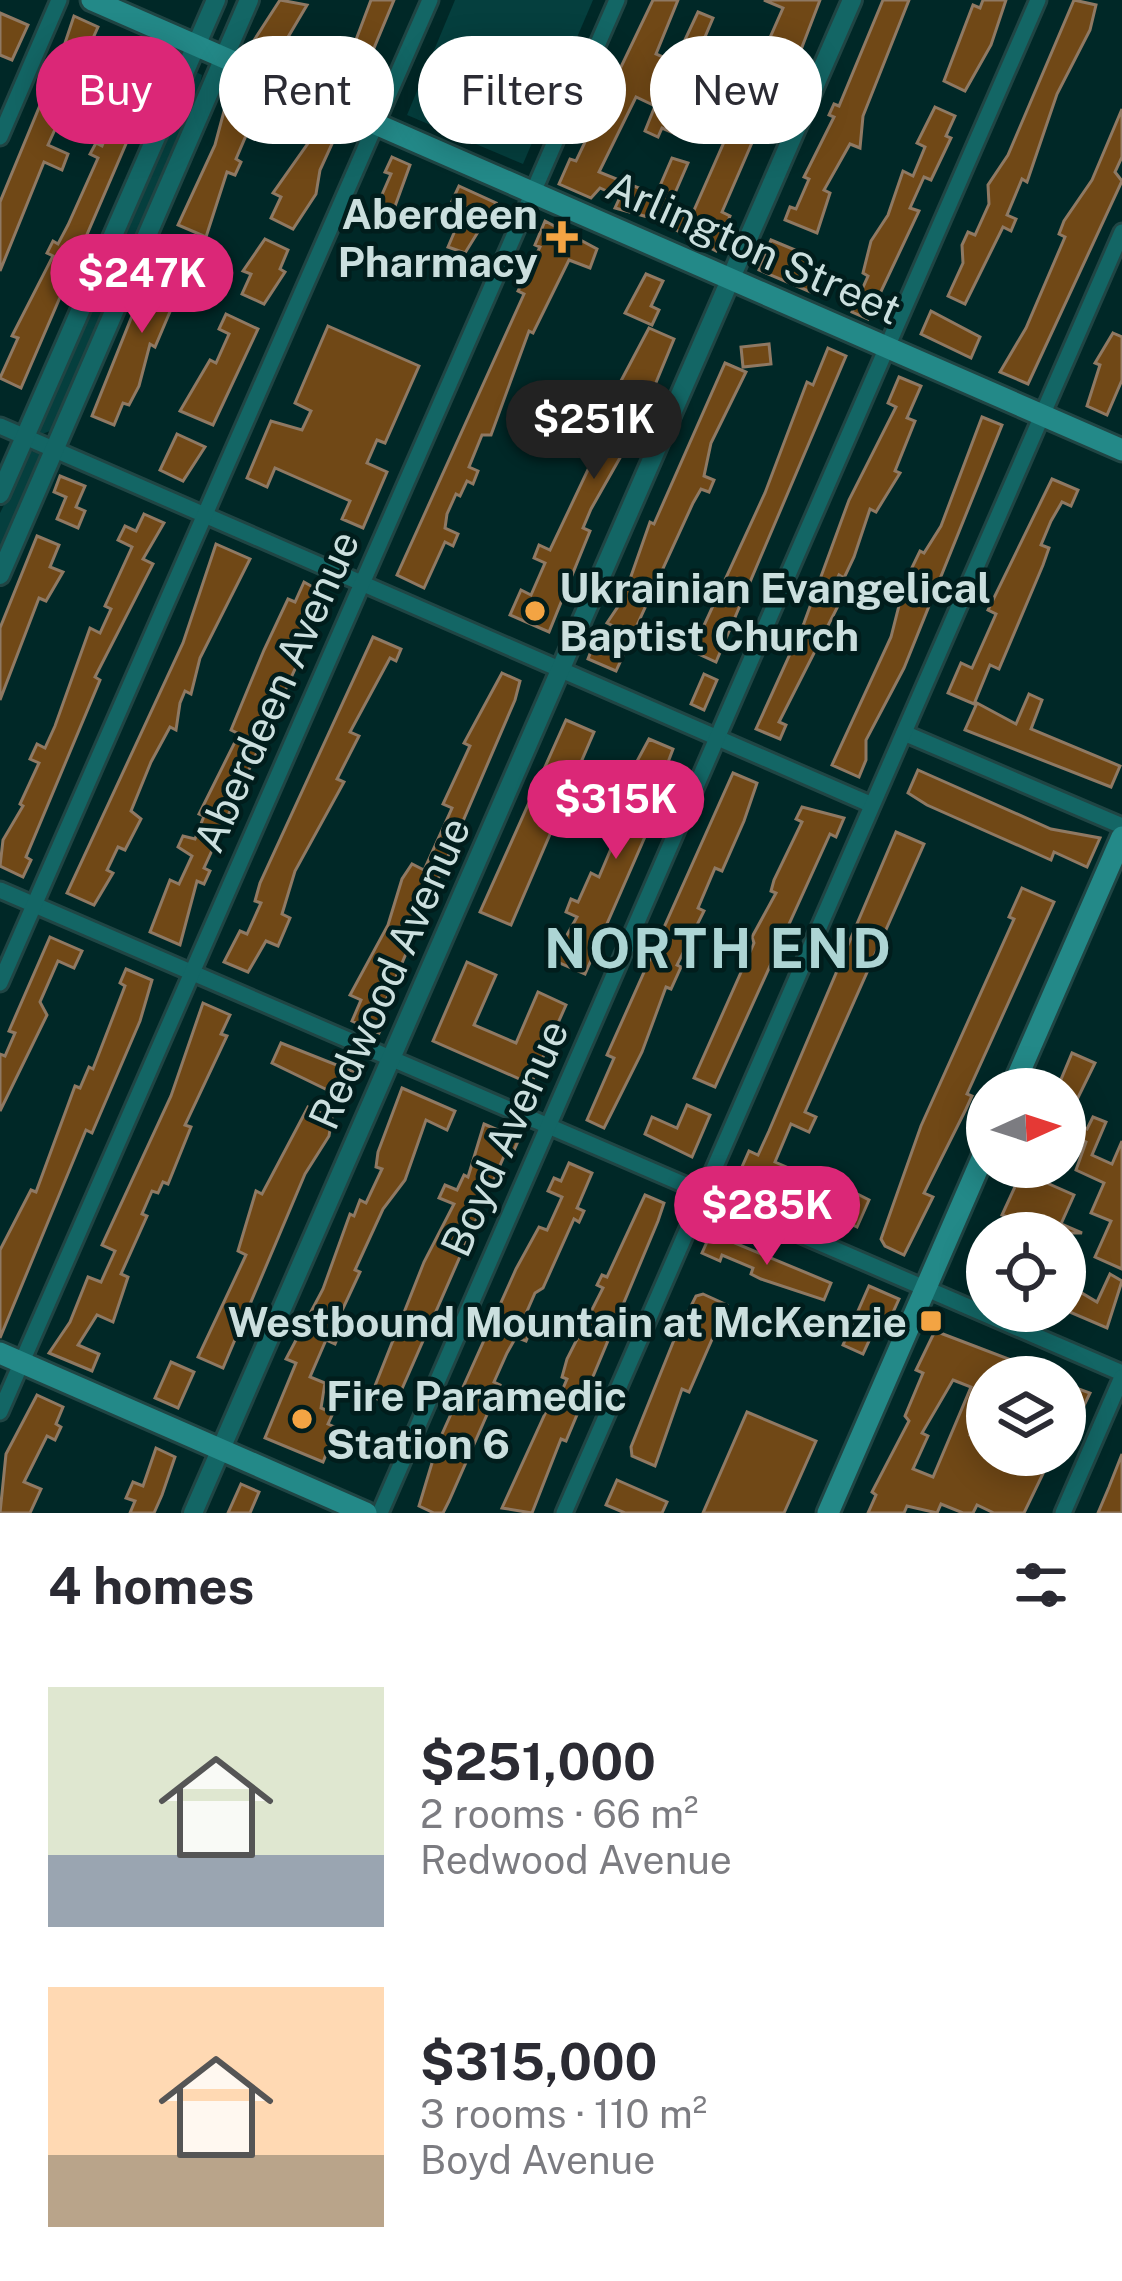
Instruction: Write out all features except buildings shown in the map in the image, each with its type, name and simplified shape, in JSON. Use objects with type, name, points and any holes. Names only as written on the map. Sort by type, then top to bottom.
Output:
[{"type":"main road","name":"Arlington Street","points":[[92,0],[219,56]]},
{"type":"main road","name":"Arlington Street","points":[[394,132],[1122,450]]},
{"type":"main road","points":[[1021,1068],[1122,837]]},
{"type":"main road","points":[[828,1513],[969,1188]]},
{"type":"main road","points":[[0,1353],[366,1513]]},
{"type":"street","points":[[0,137],[59,0]]},
{"type":"street","points":[[0,494],[216,0]]},
{"type":"street","points":[[233,36],[249,0]]},
{"type":"street","points":[[394,83],[430,0]]},
{"type":"street","name":"Aberdeen Avenue","points":[[0,1412],[617,0]]},
{"type":"street","name":"Redwood Avenue","points":[[193,1513],[852,0]]},
{"type":"street","name":"Boyd Avenue","points":[[380,1513],[1038,0]]},
{"type":"street","points":[[0,575],[219,70]]},
{"type":"street","points":[[0,983],[367,144]]},
{"type":"street","points":[[564,1513],[1122,232]]},
{"type":"street","points":[[0,426],[872,806]]},
{"type":"street","points":[[904,733],[1122,826]]},
{"type":"street","points":[[0,890],[1122,1374],[1063,1513]]},
{"type":"shaded area","points":[[455,0],[593,0],[578,36],[440,36]]},
{"type":"shaded area","points":[[195,74],[202,75],[195,103]]},
{"type":"shaded area","points":[[418,89],[418,120],[407,115]]},
{"type":"shaded area","points":[[164,144],[177,144],[53,430],[42,434],[37,428]]},
{"type":"shaded area","points":[[476,144],[532,144],[523,164]]},
{"type":"shaded area","points":[[31,451],[39,454],[40,462],[0,553],[0,513]]},
{"type":"place","name":"Aberdeen Pharmacy","points":[[562,237]]},
{"type":"place","name":"Ukrainian Evangelical Baptist Church","points":[[535,611]]},
{"type":"place","name":"Westbound Mountain at McKenzie","points":[[931,1321]]},
{"type":"place","name":"Fire Paramedic Station 6","points":[[302,1419]]},
{"type":"district","name":"NORTH END","points":[[719,948]]}]
